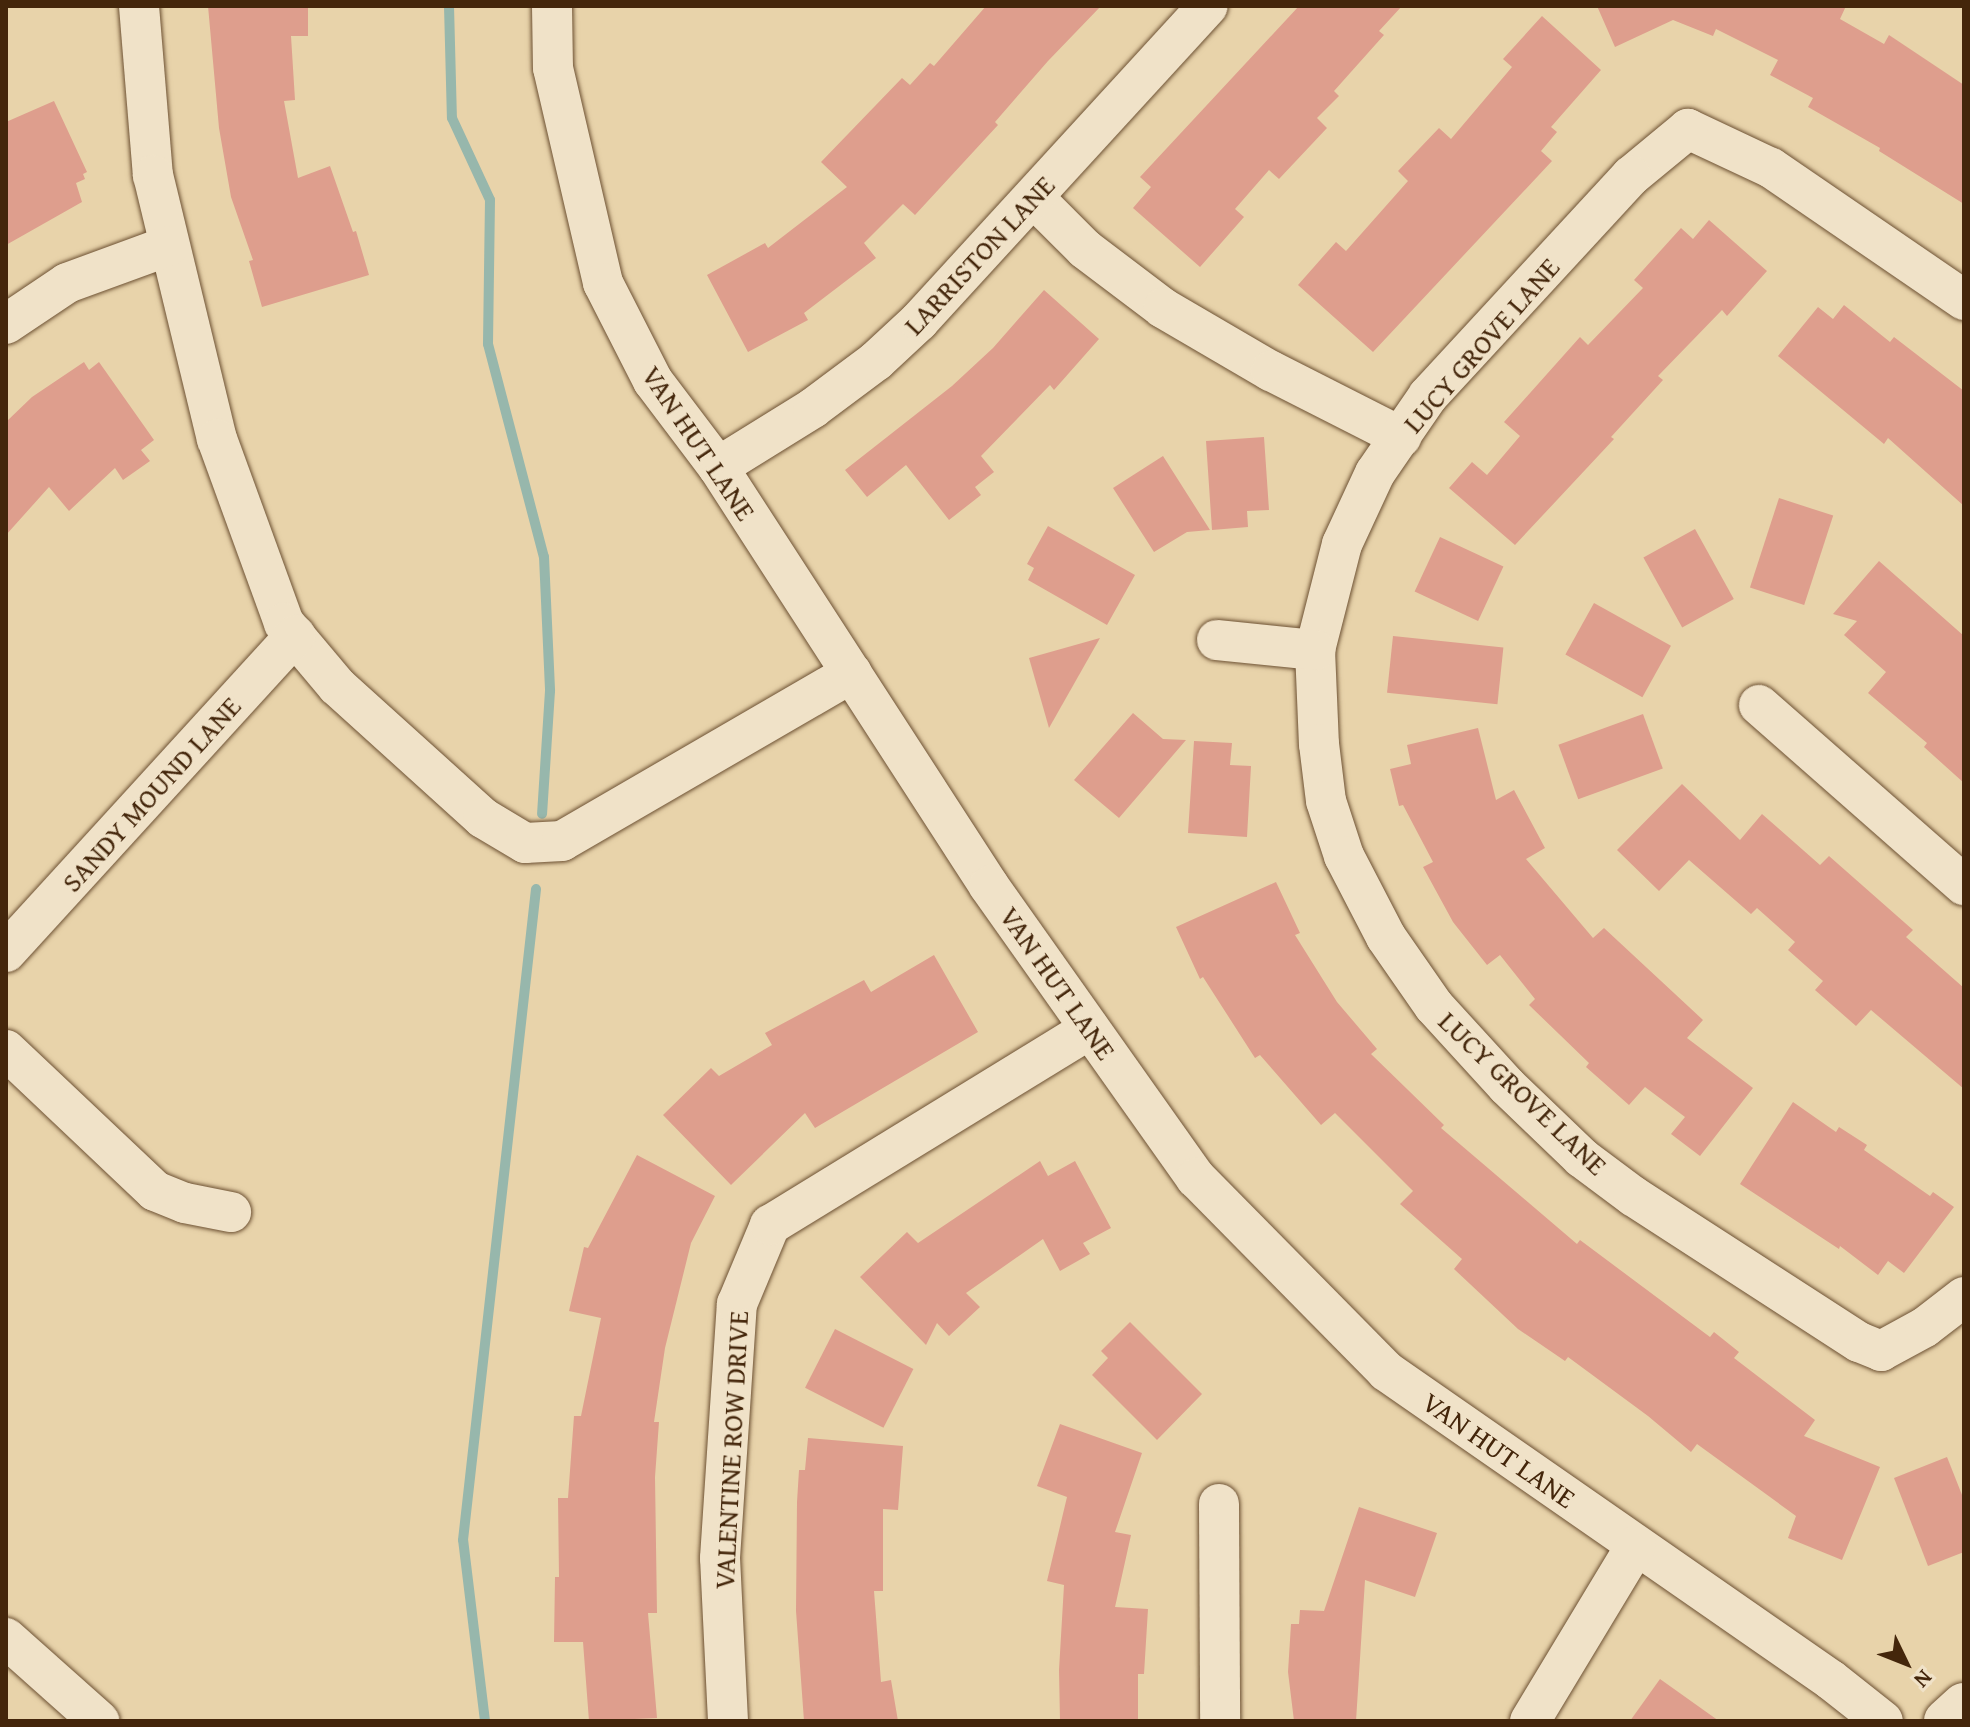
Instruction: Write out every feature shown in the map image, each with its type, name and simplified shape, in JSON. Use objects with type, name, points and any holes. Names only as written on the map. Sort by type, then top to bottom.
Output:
[{"type":"street","points":[[139,6],[153,175],[217,439],[284,623],[337,686],[472,808],[525,843],[562,841],[852,673]]},
{"type":"street","name":"VAN HUT LANE","points":[[552,6],[553,68],[603,283],[653,381],[718,467],[989,886],[1196,1178],[1386,1371],[1831,1680],[1883,1721]]},
{"type":"street","name":"LARRISTON LANE","points":[[718,467],[813,408],[876,361],[919,321],[1208,6]]},
{"type":"street","name":"LUCY GROVE LANE","points":[[1964,300],[1771,168],[1688,129],[1631,176],[1428,396],[1375,473],[1342,544],[1315,650],[1319,744],[1326,801],[1344,856],[1386,937],[1434,1006],[1507,1086],[1582,1158],[1633,1196],[1859,1342],[1881,1351],[1925,1327],[1964,1297]]},
{"type":"street","points":[[1034,198],[1085,249],[1163,308],[1271,371],[1401,437]]},
{"type":"street","points":[[6,324],[67,283],[168,246]]},
{"type":"street","name":"SANDY MOUND LANE","points":[[6,952],[295,635]]},
{"type":"street","points":[[1217,640],[1315,650]]},
{"type":"street","points":[[1759,705],[1964,885]]},
{"type":"street","name":"VALENTINE ROW DRIVE","points":[[728,1721],[720,1558],[737,1304],[770,1225],[1090,1029]]},
{"type":"street","points":[[6,1050],[155,1191],[185,1203],[231,1212]]},
{"type":"street","points":[[1219,1504],[1220,1721]]},
{"type":"street","points":[[1530,1721],[1636,1545]]},
{"type":"street","points":[[6,1638],[99,1721]]},
{"type":"street","points":[[1946,1721],[1964,1705]]},
{"type":"building","points":[[208,6],[308,6],[308,36],[291,36],[295,100],[284,101],[298,178],[330,166],[353,232],[356,231],[369,275],[262,307],[249,261],[253,260],[231,197],[219,128]]},
{"type":"building","points":[[986,6],[1101,6],[1048,61],[995,122],[998,125],[915,215],[903,204],[864,243],[876,258],[804,313],[808,320],[748,352],[707,275],[765,243],[768,248],[847,187],[821,162],[902,78],[910,85],[930,63],[934,66]]},
{"type":"building","points":[[1299,6],[1402,6],[1379,31],[1384,35],[1334,91],[1339,96],[1317,118],[1327,128],[1279,179],[1269,170],[1235,209],[1244,217],[1200,267],[1133,208],[1151,187],[1140,177]]},
{"type":"building","points":[[1597,6],[1846,6],[1840,19],[1884,44],[1889,35],[1964,85],[1964,204],[1879,151],[1880,148],[1808,107],[1813,98],[1770,75],[1778,60],[1716,29],[1713,36],[1673,20],[1615,47]]},
{"type":"building","points":[[1542,16],[1601,70],[1551,127],[1557,132],[1541,151],[1552,161],[1373,352],[1298,285],[1336,242],[1346,251],[1408,181],[1398,171],[1439,128],[1451,139],[1512,67],[1503,59]]},
{"type":"building","points":[[54,101],[87,172],[83,174],[85,179],[76,183],[82,202],[6,245],[6,122]]},
{"type":"building","points":[[1709,220],[1767,271],[1727,316],[1722,310],[1658,376],[1663,380],[1611,437],[1614,439],[1515,545],[1449,488],[1472,462],[1487,475],[1520,436],[1504,422],[1580,337],[1588,345],[1643,288],[1634,280],[1681,228],[1693,239]]},
{"type":"building","points":[[1044,290],[1099,339],[1054,390],[1050,385],[981,456],[994,472],[975,487],[981,495],[949,520],[906,465],[867,497],[845,470],[952,386],[993,348]]},
{"type":"building","points":[[1844,305],[1890,342],[1894,337],[1964,391],[1964,506],[1888,438],[1884,444],[1778,356],[1818,307],[1833,319]]},
{"type":"building","points":[[84,362],[89,370],[99,362],[154,440],[141,450],[150,461],[123,480],[115,468],[69,511],[49,487],[6,535],[6,422],[32,397]]},
{"type":"building","points":[[1264,437],[1269,510],[1247,511],[1248,527],[1212,530],[1206,441]]},
{"type":"building","points":[[1163,456],[1210,530],[1187,532],[1154,552],[1113,488]]},
{"type":"building","points":[[1779,498],[1833,516],[1804,605],[1750,587]]},
{"type":"building","points":[[1048,526],[1135,575],[1107,625],[1028,580],[1034,568],[1027,564]]},
{"type":"building","points":[[1695,529],[1734,599],[1682,628],[1643,558]]},
{"type":"building","points":[[1440,537],[1503,567],[1478,621],[1415,591]]},
{"type":"building","points":[[1879,561],[1964,636],[1964,783],[1924,747],[1927,743],[1868,693],[1886,672],[1844,635],[1857,621],[1833,614]]},
{"type":"building","points":[[1594,603],[1671,646],[1642,697],[1565,655]]},
{"type":"building","points":[[1393,636],[1503,648],[1497,704],[1387,693]]},
{"type":"building","points":[[1100,638],[1049,728],[1029,658]]},
{"type":"building","points":[[1133,713],[1163,739],[1186,740],[1119,818],[1074,780]]},
{"type":"building","points":[[1643,714],[1663,769],[1578,799],[1558,745]]},
{"type":"building","points":[[1478,728],[1496,800],[1514,790],[1545,848],[1526,859],[1593,938],[1604,928],[1703,1020],[1687,1038],[1753,1088],[1700,1156],[1671,1134],[1685,1117],[1645,1087],[1629,1105],[1586,1067],[1589,1063],[1529,1005],[1535,999],[1500,955],[1487,965],[1453,922],[1423,867],[1433,862],[1403,805],[1399,806],[1390,769],[1411,764],[1407,745]]},
{"type":"building","points":[[1194,741],[1232,743],[1230,765],[1251,766],[1247,837],[1188,833]]},
{"type":"building","points":[[1682,784],[1740,840],[1762,814],[1820,865],[1829,856],[1913,930],[1906,937],[1964,988],[1964,1089],[1871,1010],[1856,1026],[1815,990],[1823,981],[1788,950],[1795,942],[1757,908],[1751,914],[1689,860],[1659,891],[1617,850]]},
{"type":"building","points":[[1276,882],[1300,933],[1295,935],[1337,1002],[1377,1049],[1371,1054],[1444,1125],[1441,1128],[1577,1244],[1580,1240],[1710,1337],[1714,1332],[1739,1352],[1734,1358],[1815,1420],[1804,1436],[1880,1467],[1842,1560],[1788,1538],[1796,1516],[1697,1444],[1691,1452],[1568,1357],[1565,1361],[1518,1329],[1454,1269],[1462,1259],[1400,1204],[1413,1191],[1335,1113],[1321,1125],[1260,1055],[1255,1058],[1203,977],[1200,979],[1176,927]]},
{"type":"building","points":[[934,955],[978,1032],[815,1128],[805,1113],[731,1185],[663,1115],[711,1068],[719,1076],[772,1045],[765,1033],[864,980],[871,992]]},
{"type":"building","points":[[1793,1102],[1836,1132],[1839,1127],[1867,1145],[1864,1150],[1930,1196],[1933,1192],[1954,1207],[1904,1273],[1888,1261],[1878,1275],[1840,1246],[1839,1249],[1740,1184]]},
{"type":"building","points":[[637,1155],[715,1196],[691,1243],[665,1348],[654,1422],[659,1422],[655,1477],[657,1613],[648,1613],[657,1718],[589,1721],[583,1642],[554,1642],[555,1577],[559,1577],[558,1498],[568,1498],[574,1416],[581,1416],[601,1318],[569,1311],[584,1247],[588,1248]]},
{"type":"building","points":[[1040,1161],[1048,1176],[1075,1161],[1111,1228],[1083,1243],[1090,1254],[1060,1271],[1043,1239],[966,1293],[980,1307],[949,1336],[937,1323],[926,1345],[860,1277],[907,1232],[918,1243]]},
{"type":"building","points":[[1130,1322],[1202,1394],[1157,1440],[1092,1375],[1108,1358],[1101,1351]]},
{"type":"building","points":[[835,1329],[913,1369],[883,1428],[805,1388]]},
{"type":"building","points":[[1060,1424],[1142,1453],[1115,1532],[1131,1535],[1115,1607],[1148,1609],[1144,1674],[1138,1674],[1138,1721],[1060,1721],[1059,1670],[1064,1585],[1047,1581],[1067,1497],[1037,1486]]},
{"type":"building","points":[[808,1438],[903,1446],[898,1510],[883,1509],[883,1591],[874,1591],[881,1682],[891,1680],[898,1721],[804,1721],[796,1611],[797,1502],[799,1470],[805,1470]]},
{"type":"building","points":[[1947,1457],[1964,1500],[1964,1552],[1928,1566],[1894,1478]]},
{"type":"building","points":[[1359,1507],[1437,1533],[1415,1597],[1365,1580],[1356,1721],[1294,1721],[1288,1672],[1291,1624],[1299,1624],[1300,1610],[1324,1611]]},
{"type":"building","points":[[1660,1679],[1719,1721],[1630,1721]]},
{"type":"waterway","points":[[449,6],[452,118],[490,200],[488,344],[544,557],[550,691],[542,814]]},
{"type":"waterway","points":[[485,1721],[463,1540],[536,889]]}]
